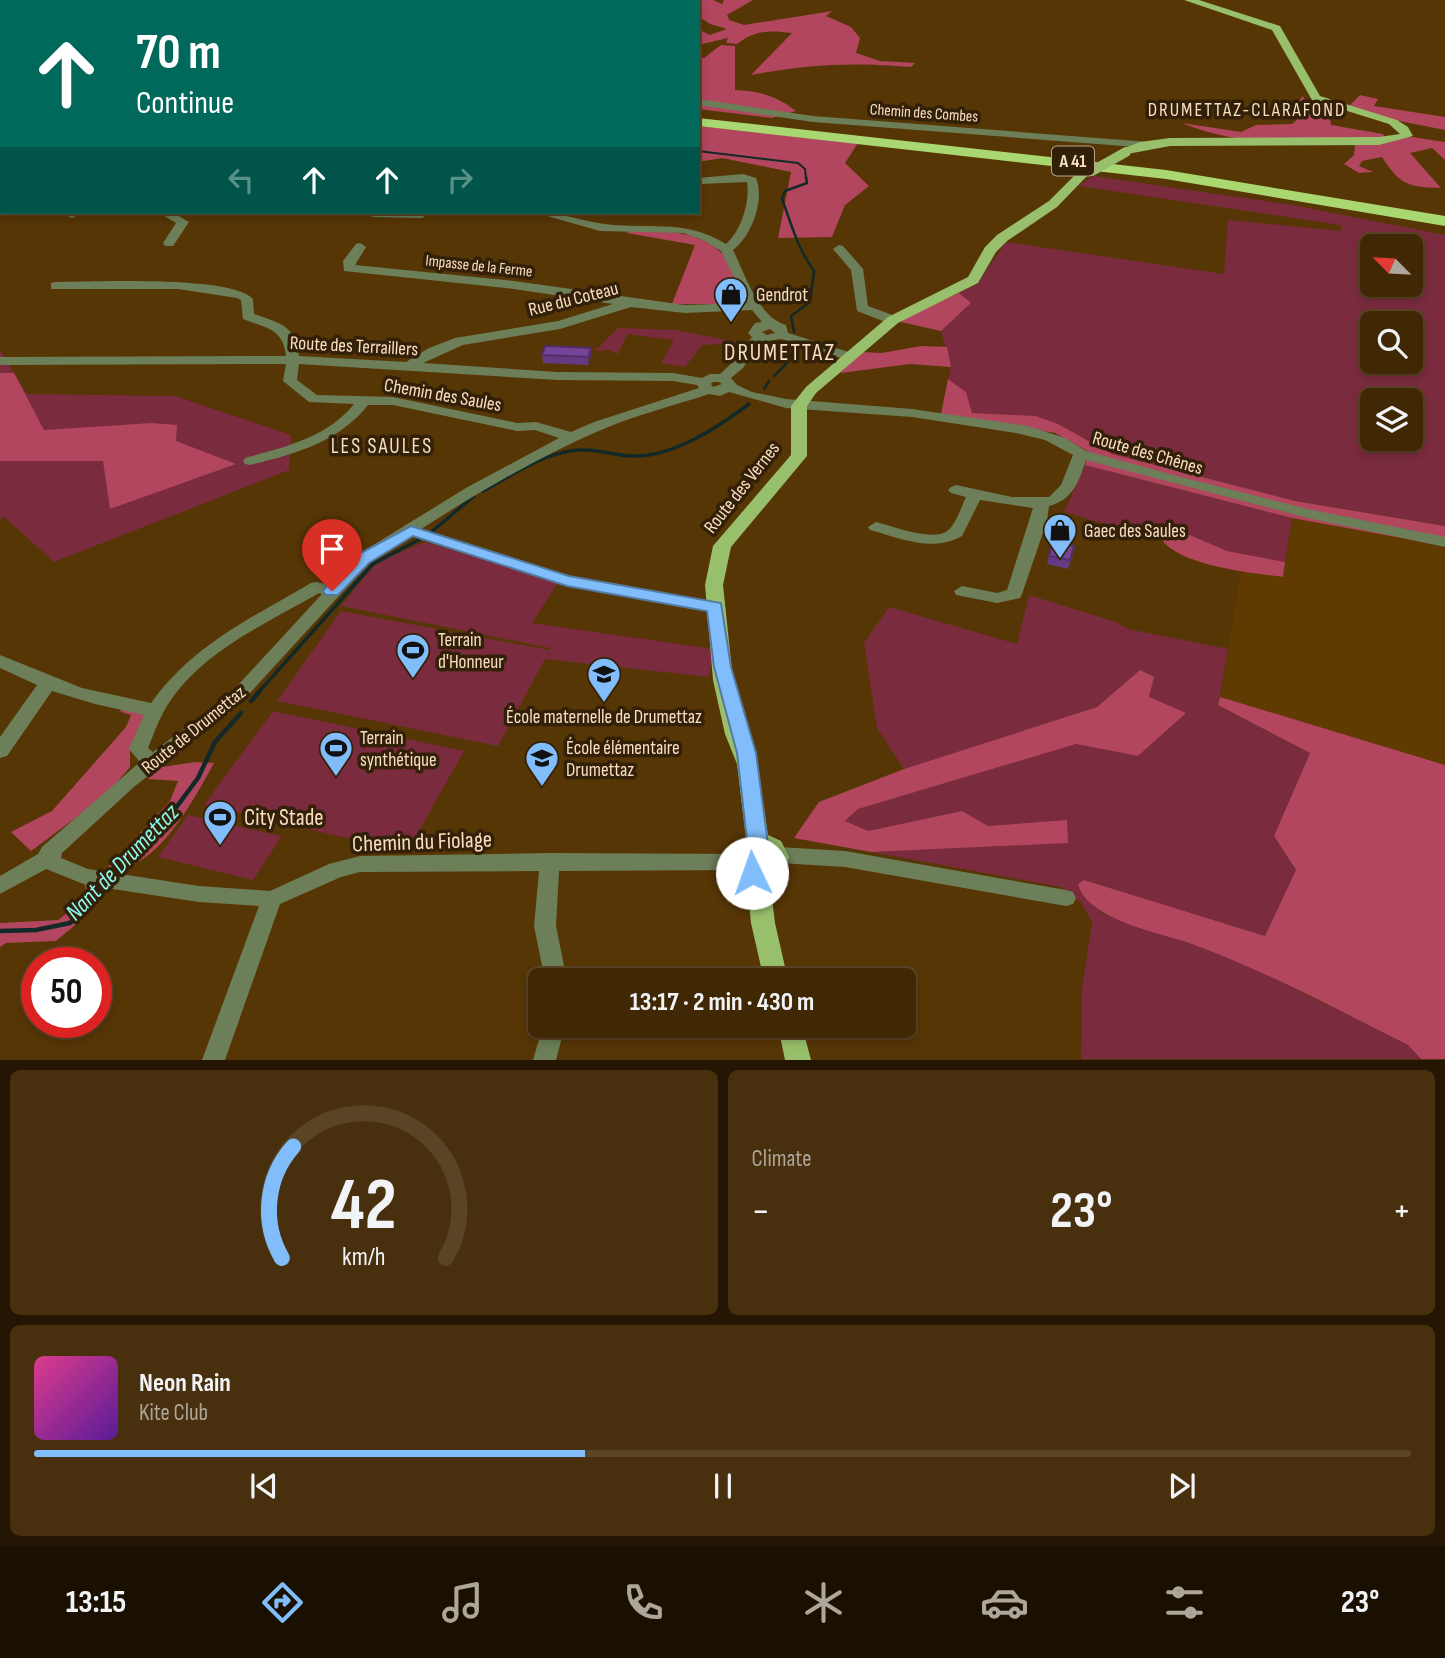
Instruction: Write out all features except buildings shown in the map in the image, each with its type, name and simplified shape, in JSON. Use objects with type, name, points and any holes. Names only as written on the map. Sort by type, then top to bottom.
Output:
[{"type":"highway","name":"A 41","points":[[700,116],[1154,164],[1281,183],[1445,214]]},
{"type":"highway","name":"A 41","points":[[700,122],[1147,170],[1293,192],[1445,221]]},
{"type":"main road","points":[[799,405],[893,320],[973,280],[990,250],[1002,237],[1053,204],[1086,173],[1126,152],[1149,145],[1217,141],[1379,141],[1399,140],[1406,136],[1404,129],[1393,122],[1316,98],[1276,28],[1189,0]]},
{"type":"main road","name":"Route des Vernes","points":[[758,844],[747,764],[731,719],[713,584],[722,547],[799,456],[799,405]]},
{"type":"main road","points":[[750,868],[775,869],[779,856],[773,848],[758,844],[747,848],[750,868],[773,968]]},
{"type":"main road","points":[[793,1038],[798,1059]]},
{"type":"street","name":"Chemin des Combes","points":[[700,102],[804,118],[1149,145]]},
{"type":"street","points":[[700,181],[743,177],[752,180],[755,197],[749,207],[744,230],[726,249]]},
{"type":"street","points":[[168,214],[183,222],[169,243]]},
{"type":"street","points":[[374,214],[423,214]]},
{"type":"street","points":[[547,214],[600,227],[684,230],[707,237],[726,249],[764,328],[850,357]]},
{"type":"street","name":"Impasse de la Ferme","points":[[360,247],[349,261],[348,268],[514,285],[630,303]]},
{"type":"street","points":[[839,249],[857,269],[862,309],[893,320]]},
{"type":"street","points":[[55,286],[178,285],[241,295],[247,299],[248,316],[275,325],[288,338],[295,360]]},
{"type":"street","name":"Rue du Coteau","points":[[408,366],[434,351],[460,341],[560,325],[630,303],[685,309],[764,328]]},
{"type":"street","points":[[712,386],[738,365],[764,328]]},
{"type":"street","name":"Route des Terraillers","points":[[0,361],[295,360],[712,386],[747,396]]},
{"type":"street","name":"Chemin des Saules","points":[[295,360],[290,381],[314,399],[393,401],[517,427],[536,426],[572,437]]},
{"type":"street","name":"Route de Drumettaz","points":[[41,862],[66,846],[99,814],[106,802],[152,763],[233,701],[363,559],[419,535],[471,491],[572,437],[712,386]]},
{"type":"street","name":"Route des Chênes","points":[[747,396],[799,405],[890,411],[1035,431],[1066,442],[1081,454],[1255,502],[1349,525],[1445,542]]},
{"type":"street","points":[[250,461],[324,438],[338,429],[363,401]]},
{"type":"street","points":[[956,490],[1011,502],[1042,503],[1055,500],[1065,492],[1081,454]]},
{"type":"street","points":[[876,527],[931,539],[951,537],[956,533],[975,494]]},
{"type":"street","points":[[962,590],[997,598],[1014,594],[1034,537],[1042,503]]},
{"type":"street","points":[[419,535],[567,581],[715,607]]},
{"type":"street","points":[[152,763],[138,749],[155,710],[178,677],[206,651],[317,587],[332,591]]},
{"type":"street","points":[[0,661],[47,683],[131,707],[155,710]]},
{"type":"street","points":[[0,751],[47,683]]},
{"type":"street","points":[[779,856],[864,862],[1066,898]]},
{"type":"street","points":[[550,861],[545,926],[554,968]]},
{"type":"street","name":"Chemin du Fiolage","points":[[41,862],[54,875],[199,894],[272,899],[336,870],[360,864],[550,861],[750,868]]},
{"type":"street","points":[[0,894],[9,882],[41,862]]},
{"type":"street","points":[[213,1059],[272,899]]},
{"type":"street","points":[[544,1059],[550,1038]]},
{"type":"shaded area","points":[[700,0],[713,0],[722,4],[724,0],[753,0],[727,15],[729,20],[744,25],[832,11],[826,16],[851,27],[860,38],[856,53],[880,61],[915,63],[911,67],[849,64],[812,66],[751,75],[792,33],[763,32],[737,44],[726,43],[728,38],[700,45],[700,30],[710,35],[727,29],[710,24],[700,17]]},
{"type":"shaded area","points":[[721,45],[735,46],[735,90],[767,95],[796,111],[772,118],[700,109],[700,58],[704,58]]},
{"type":"shaded area","points":[[1360,95],[1378,99],[1374,106],[1445,117],[1445,130],[1399,121],[1349,106]]},
{"type":"shaded area","points":[[1303,96],[1307,106],[1323,108],[1329,113],[1331,125],[1383,134],[1386,139],[1412,137],[1445,142],[1445,160],[1432,148],[1410,153],[1441,188],[1406,183],[1394,174],[1382,157],[1362,161],[1359,166],[1373,172],[1359,173],[1344,164],[1354,155],[1355,145],[1245,139],[1224,136],[1182,123],[1241,132],[1256,125],[1292,124],[1302,115],[1294,105]]},
{"type":"shaded area","points":[[700,126],[858,143],[845,163],[869,186],[845,205],[832,237],[778,238],[791,172],[722,158],[700,162]]},
{"type":"shaded area","points":[[1093,176],[1292,205],[1445,235],[1445,526],[1295,501],[1112,454],[1058,424],[1036,416],[972,413],[966,392],[948,379],[951,367],[941,331],[971,303],[959,293],[977,284],[1006,242],[1224,274],[1228,220],[1341,231],[1341,225],[1079,186]]},
{"type":"shaded area","points":[[627,230],[669,232],[704,240],[729,262],[745,304],[672,304],[695,245],[627,233]]},
{"type":"shaded area","points":[[959,293],[971,303],[941,331],[901,322],[906,317]]},
{"type":"shaded area","points":[[618,328],[677,330],[740,343],[702,345],[685,367],[661,363],[674,340],[627,334],[618,354],[610,350],[595,351]]},
{"type":"shaded area","points":[[921,346],[947,347],[951,367],[910,364],[840,373],[861,352],[882,353]]},
{"type":"shaded area","points":[[0,350],[27,394],[175,396],[291,435],[289,470],[54,562],[4,517],[0,520]]},
{"type":"shaded area","points":[[0,373],[14,373],[44,430],[151,423],[177,425],[176,441],[236,464],[110,509],[103,461],[0,461]]},
{"type":"shaded area","points":[[948,379],[966,392],[972,413],[1036,416],[1058,424],[1112,454],[1295,501],[1445,526],[1445,546],[1292,518],[1085,465],[1089,452],[1055,433],[941,414]]},
{"type":"shaded area","points":[[1085,465],[1292,518],[1285,562],[1227,551],[1176,529],[1165,533],[1162,540],[1064,512]]},
{"type":"shaded area","points":[[1292,518],[1445,546],[1445,765],[1220,697],[1241,571],[1283,577]]},
{"type":"shaded area","points":[[1176,529],[1227,551],[1285,562],[1283,577],[1218,567],[1185,556],[1171,549],[1162,540],[1165,533]]},
{"type":"shaded area","points":[[425,542],[559,581],[532,623],[714,649],[709,677],[545,659],[498,746],[277,701],[341,611],[549,650],[550,648],[341,606],[376,562]]},
{"type":"shaded area","points":[[1029,595],[1116,622],[1128,629],[1228,649],[1218,705],[1310,753],[1274,836],[1296,870],[1265,936],[1084,880],[1101,913],[1235,959],[1408,1045],[1421,1059],[1081,1059],[1082,989],[1092,922],[1081,902],[1061,887],[871,852],[1067,843],[1067,820],[988,826],[962,811],[868,831],[845,822],[858,809],[1076,744],[1138,756],[1185,713],[1148,697],[1140,670],[1097,707],[904,769],[877,728],[864,643],[889,607],[1017,644]]},
{"type":"shaded area","points":[[1140,670],[1154,677],[1149,697],[1186,713],[1138,756],[1076,744],[858,809],[845,821],[868,831],[962,811],[988,826],[1067,820],[1068,843],[871,852],[794,838],[819,802],[904,769],[1097,707]]},
{"type":"shaded area","points":[[1220,697],[1445,765],[1445,1059],[1421,1059],[1408,1045],[1298,990],[1215,953],[1123,922],[1094,906],[1084,896],[1078,884],[1084,880],[1265,936],[1296,870],[1274,836],[1310,753],[1218,705]]},
{"type":"shaded area","points":[[124,709],[149,713],[130,751],[130,767],[105,796],[31,851],[11,832],[52,811],[126,727],[131,715],[119,711]]},
{"type":"shaded area","name":"Terrain synthétique","points":[[273,711],[464,751],[407,852],[204,805]]},
{"type":"shaded area","points":[[195,762],[214,763],[171,832],[141,860],[124,868],[107,868],[170,801],[178,781],[148,779],[156,768]]},
{"type":"shaded area","name":"City Stade","points":[[188,815],[282,836],[253,880],[158,857]]},
{"type":"shaded area","points":[[85,885],[103,891],[80,921],[56,941],[6,943],[0,947],[0,923],[58,920],[86,899]]},
{"type":"waterway","name":"Nant de Drumettaz","points":[[700,151],[798,163],[805,169],[806,179]]},
{"type":"waterway","name":"Nant de Drumettaz","points":[[794,332],[791,316],[810,302],[814,271],[799,244],[782,199],[785,191],[807,183],[806,177]]},
{"type":"waterway","name":"Nant de Drumettaz","points":[[774,376],[786,364],[797,344]]},
{"type":"waterway","name":"Nant de Drumettaz","points":[[764,389],[769,381]]},
{"type":"waterway","name":"Nant de Drumettaz","points":[[483,491],[525,467],[570,451],[586,450],[633,456],[664,452],[695,439],[749,404],[747,406]]},
{"type":"waterway","name":"Nant de Drumettaz","points":[[429,534],[474,496]]},
{"type":"waterway","name":"Nant de Drumettaz","points":[[257,694],[373,564],[422,538]]},
{"type":"waterway","name":"Nant de Drumettaz","points":[[251,701],[259,692]]},
{"type":"waterway","name":"Nant de Drumettaz","points":[[109,876],[175,809],[198,778],[215,742],[241,713]]},
{"type":"waterway","name":"Nant de Drumettaz","points":[[0,931],[36,930],[70,923],[102,885]]},
{"type":"place","name":"Gendrot","points":[[731,324]]},
{"type":"place","name":"Gaec des Saules","points":[[1060,560]]},
{"type":"place","name":"Terrain d'Honneur","points":[[413,680]]},
{"type":"place","name":"École maternelle de Drumettaz","points":[[604,704]]},
{"type":"place","name":"Terrain synthétique","points":[[336,778]]},
{"type":"place","name":"École élémentaire Drumettaz","points":[[542,788]]},
{"type":"place","name":"City Stade","points":[[220,847]]},
{"type":"district","name":"DRUMETTAZ-CLARAFOND","points":[[1247,109]]},
{"type":"district","name":"DRUMETTAZ","points":[[780,352]]},
{"type":"district","name":"LES SAULES","points":[[382,446]]},
{"type":"route","points":[[332,591],[363,559],[411,531],[567,581],[715,607],[723,667],[743,735],[751,781],[758,844],[747,848],[742,862],[752,873]]}]
